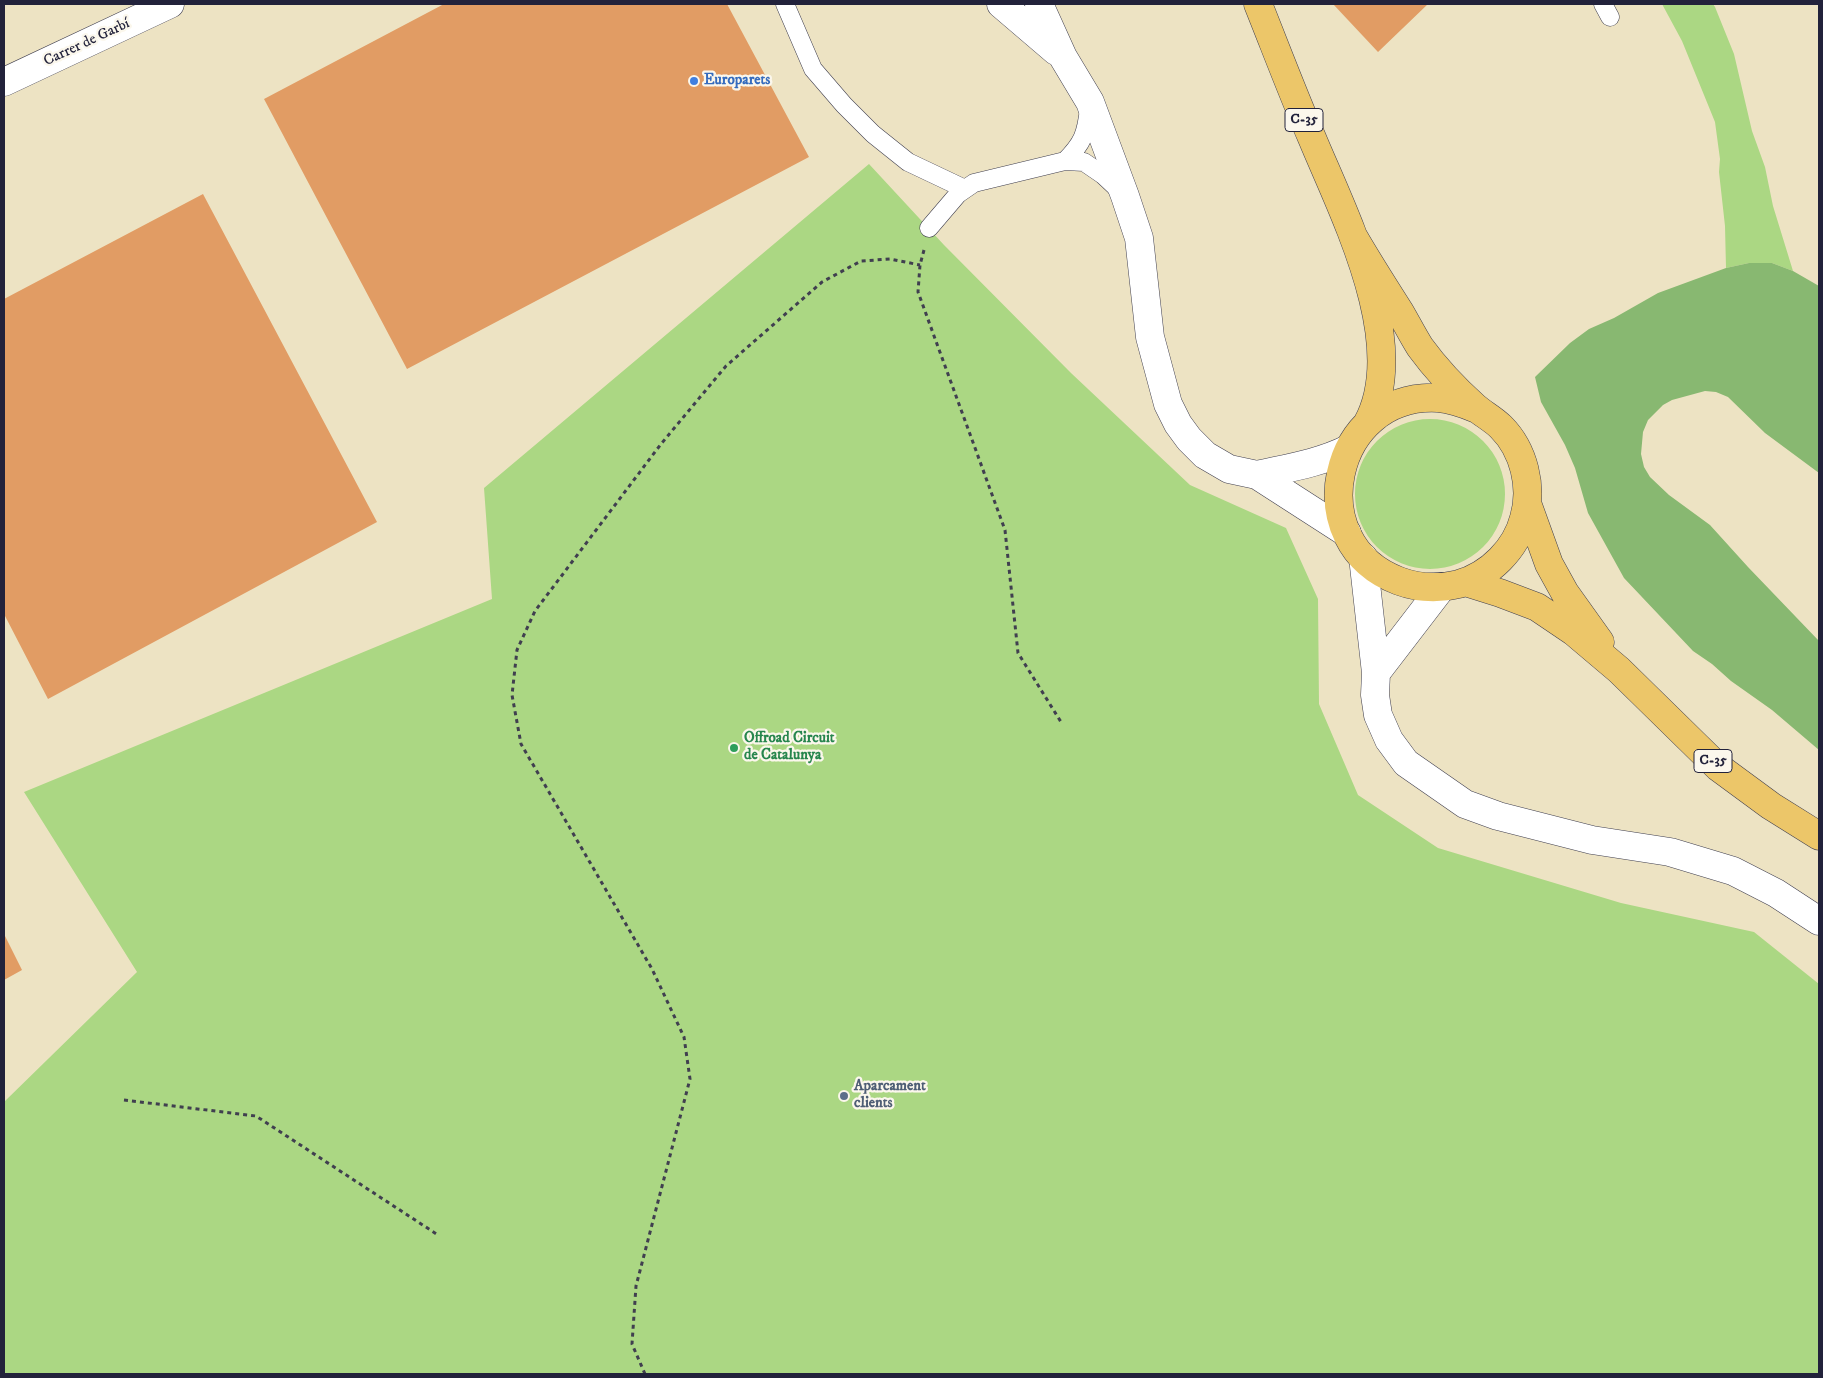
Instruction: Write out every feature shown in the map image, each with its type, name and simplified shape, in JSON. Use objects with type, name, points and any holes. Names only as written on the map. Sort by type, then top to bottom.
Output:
[{"type":"highway","name":"C-35","points":[[1258,4],[1353,236],[1376,311],[1381,340],[1382,370],[1379,394],[1372,415],[1348,449],[1341,469],[1338,490],[1340,512],[1347,532],[1363,556],[1376,569],[1391,578],[1425,587],[1454,584],[1479,576],[1502,557],[1519,532],[1527,503]]},
{"type":"highway","name":"C-35","points":[[1353,236],[1420,347],[1440,372],[1477,409]]},
{"type":"highway","name":"C-35","points":[[1367,424],[1383,412],[1400,403],[1439,398],[1459,402],[1477,409],[1503,429],[1512,442],[1525,471],[1527,503],[1550,564],[1565,593],[1619,670]]},
{"type":"highway","name":"C-35","points":[[1454,584],[1500,593],[1537,607],[1574,632],[1619,670],[1718,766],[1771,806],[1819,836]]},
{"type":"street","name":"Carrer de Garbí","points":[[4,82],[170,4]]},
{"type":"street","points":[[1001,4],[1063,57]]},
{"type":"street","points":[[1039,4],[1063,57],[1090,102],[1126,196],[1139,238],[1150,337],[1168,404],[1178,424],[1189,439],[1205,455],[1230,469],[1257,475],[1347,532]]},
{"type":"street","points":[[1257,475],[1303,465],[1348,449]]},
{"type":"street","points":[[1363,556],[1376,673],[1375,695],[1378,715],[1389,740],[1406,763],[1464,804],[1498,816],[1592,840],[1670,852],[1734,871],[1776,893],[1819,921]]},
{"type":"street","points":[[1376,673],[1454,584]]},
{"type":"lane","points":[[785,4],[813,70],[844,105],[873,134],[908,162],[965,189]]},
{"type":"lane","points":[[1065,161],[1077,149],[1086,130],[1090,102]]},
{"type":"lane","points":[[928,228],[958,194],[974,183],[1065,161],[1084,162],[1103,175],[1126,196]]},
{"type":"path","points":[[644,1374],[632,1344],[636,1286],[682,1114],[690,1079],[689,1070],[684,1036],[652,969],[522,744],[512,695],[517,650],[535,611],[661,444],[726,366],[822,282],[861,261],[890,259],[920,265],[918,292],[1005,530],[1018,653],[1061,722]]},
{"type":"path","points":[[124,1100],[256,1116],[438,1235]]},
{"type":"green space","points":[[1662,4],[1713,4],[1715,7],[1734,54],[1752,131],[1765,167],[1773,206],[1793,271],[1772,263],[1749,263],[1726,268],[1725,226],[1719,172],[1720,159],[1715,122],[1682,41]]},
{"type":"green space","name":"Offroad Circuit de Catalunya","points":[[869,164],[944,245],[1071,373],[1190,485],[1286,528],[1318,599],[1319,704],[1358,795],[1438,848],[1621,903],[1754,932],[1819,984],[1819,1374],[4,1374],[4,1102],[137,972],[24,792],[492,599],[484,488]]},
{"type":"green space","points":[[1749,263],[1772,263],[1793,271],[1819,286],[1819,473],[1765,433],[1728,397],[1716,392],[1705,391],[1672,400],[1663,405],[1648,420],[1643,432],[1641,454],[1644,467],[1650,477],[1669,495],[1710,525],[1819,641],[1819,750],[1772,710],[1693,651],[1624,578],[1588,513],[1575,468],[1565,445],[1541,402],[1535,377],[1570,343],[1589,329],[1614,318],[1658,293],[1726,268]]},
{"type":"green space","points":[[1430,419],[1445,420],[1459,424],[1472,431],[1483,441],[1493,452],[1500,465],[1504,479],[1504,509],[1500,523],[1493,536],[1483,547],[1472,557],[1459,564],[1445,568],[1430,569],[1415,568],[1401,564],[1388,557],[1377,547],[1367,536],[1360,523],[1356,509],[1355,494],[1356,479],[1360,465],[1367,452],[1377,441],[1388,431],[1401,424],[1415,420]]},
{"type":"building","points":[[444,4],[727,4],[809,157],[407,369],[264,99]]},
{"type":"building","points":[[1333,4],[1428,4],[1378,52]]},
{"type":"building","points":[[203,194],[377,522],[48,699],[4,614],[4,299]]},
{"type":"building","points":[[4,934],[22,970],[4,980]]},
{"type":"place","name":"Europarets","points":[[694,81]]},
{"type":"place","name":"Offroad Circuit de Catalunya","points":[[734,748]]},
{"type":"place","name":"Aparcament clients","points":[[844,1096]]}]
